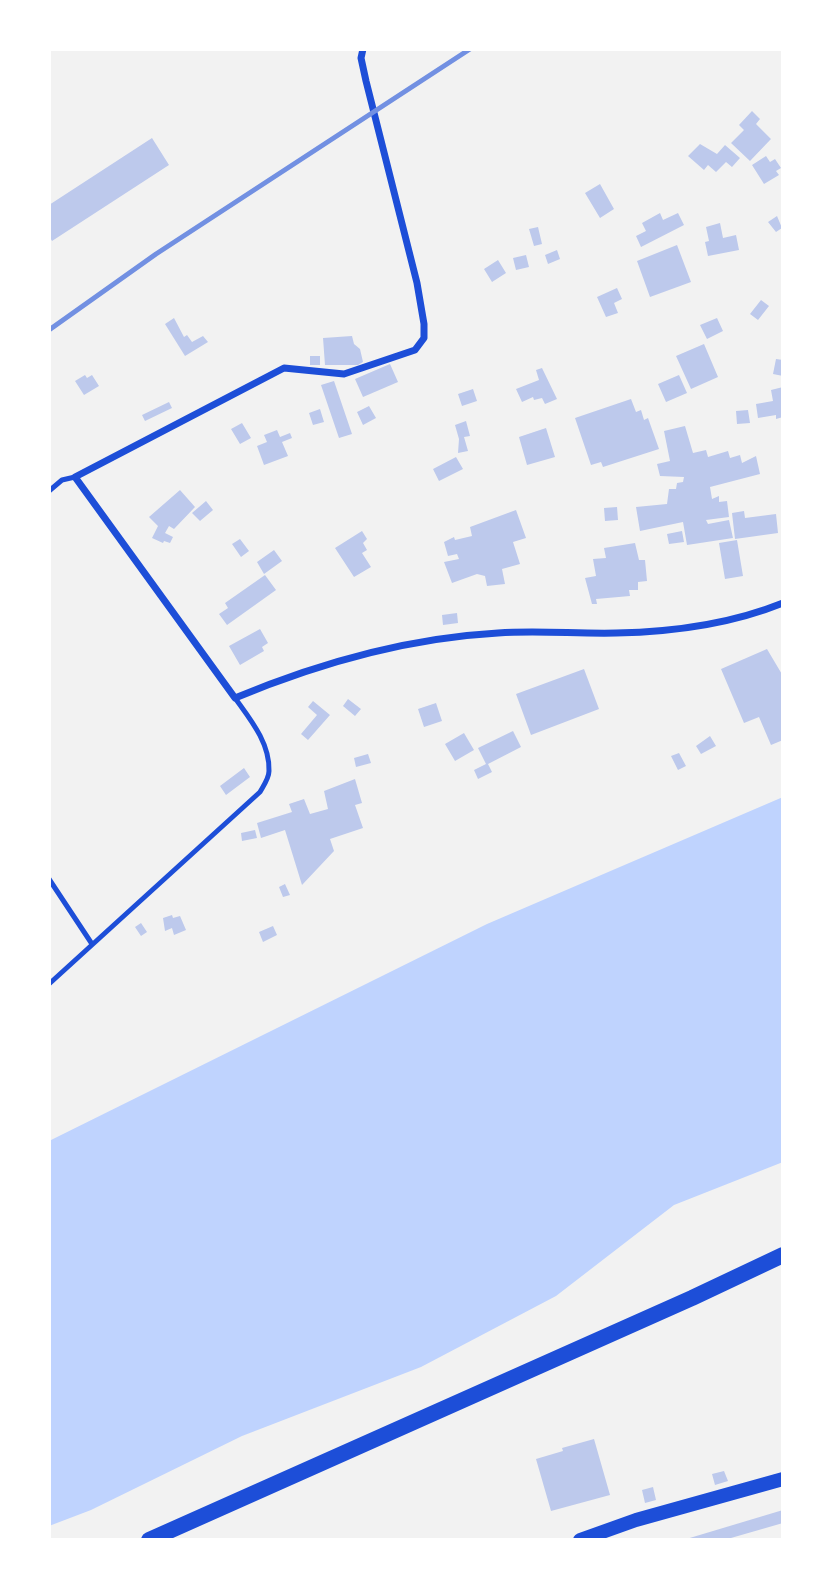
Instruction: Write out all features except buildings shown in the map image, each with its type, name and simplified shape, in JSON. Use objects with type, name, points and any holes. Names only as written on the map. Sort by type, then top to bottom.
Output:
[{"type":"main road","points":[[149,1540],[783,1255]]},
{"type":"main road","points":[[580,1540],[636,1520],[783,1479]]},
{"type":"street","points":[[363,49],[361,58],[366,81],[417,283],[424,338],[415,350],[344,374],[284,368],[75,477],[235,698],[285,678],[361,654],[429,641],[498,633],[617,633],[679,628],[753,615],[783,603]]},
{"type":"lane","points":[[49,491],[62,480],[75,477]]},
{"type":"lane","points":[[49,984],[260,792],[269,773],[267,756],[259,733],[235,698]]},
{"type":"lane","points":[[49,879],[92,944]]},
{"type":"water","points":[[783,797],[783,1162],[674,1205],[556,1296],[421,1367],[242,1436],[91,1510],[49,1526],[49,1141],[487,924]]},
{"type":"railway","points":[[49,330],[156,254],[470,49]]}]
